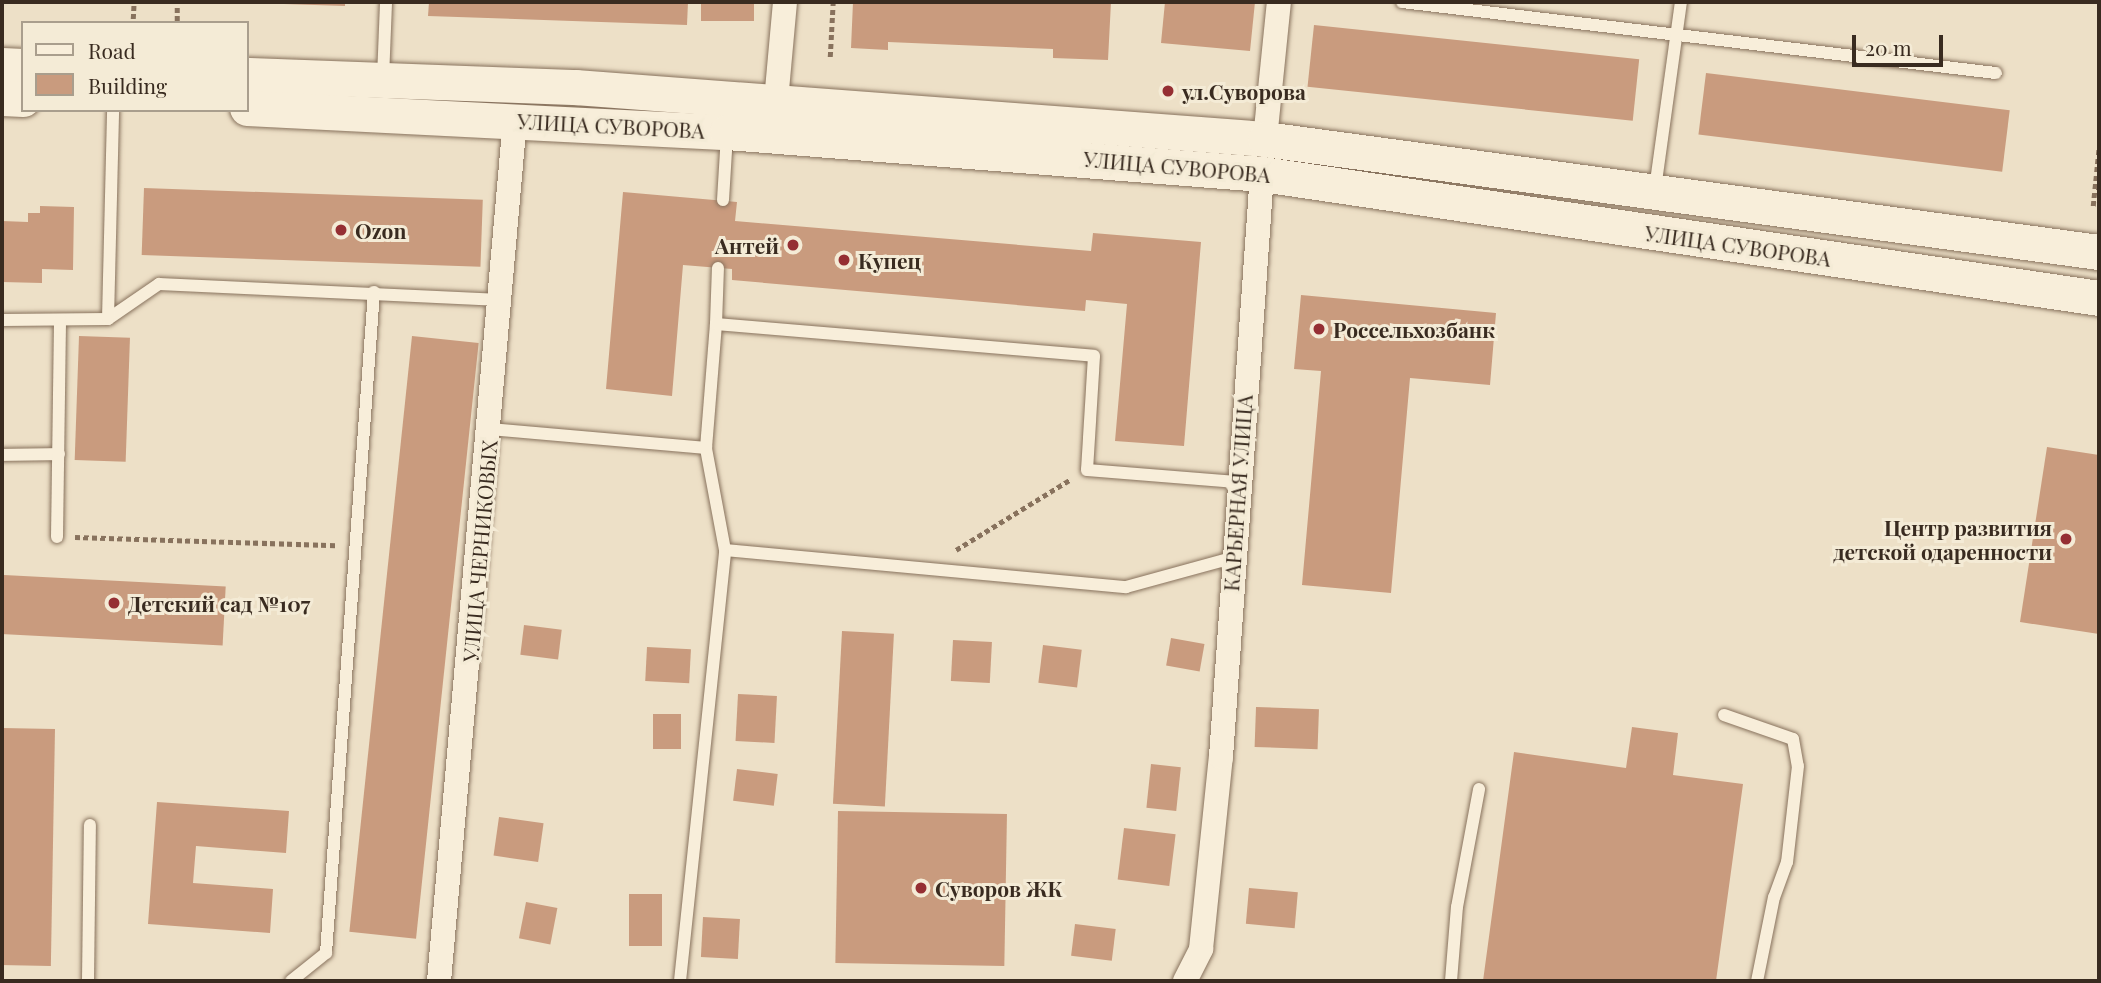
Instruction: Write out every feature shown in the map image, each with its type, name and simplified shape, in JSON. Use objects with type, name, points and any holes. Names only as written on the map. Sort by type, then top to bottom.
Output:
[{"type":"main road","points":[[2,65],[21,66]]},
{"type":"main road","name":"УЛИЦА СУВОРОВА","points":[[248,75],[776,101],[1265,139],[2099,252]]},
{"type":"main road","points":[[2,98],[21,99]]},
{"type":"main road","name":"УЛИЦА СУВОРОВА","points":[[248,108],[727,132],[1262,174],[2099,298]]},
{"type":"main road","name":"КАРЬЕРНАЯ УЛИЦА","points":[[1262,174],[1265,139]]},
{"type":"street","points":[[776,101],[785,2]]},
{"type":"street","name":"КАРЬЕРНАЯ УЛИЦА","points":[[1265,139],[1279,2]]},
{"type":"street","name":"УЛИЦА ЧЕРНИКОВЫХ","points":[[439,981],[502,300],[515,120]]},
{"type":"street","name":"КАРЬЕРНАЯ УЛИЦА","points":[[1185,981],[1201,949],[1221,757],[1237,482],[1262,174]]},
{"type":"lane","points":[[383,80],[386,2]]},
{"type":"lane","points":[[1402,2],[1996,73]]},
{"type":"lane","points":[[1655,192],[1681,2]]},
{"type":"lane","points":[[108,319],[113,112]]},
{"type":"lane","points":[[723,200],[727,132]]},
{"type":"lane","points":[[680,981],[725,550],[706,448],[718,268]]},
{"type":"lane","points":[[2,320],[108,319],[159,284],[502,300]]},
{"type":"lane","points":[[291,981],[326,953],[374,292]]},
{"type":"lane","points":[[57,537],[60,320]]},
{"type":"lane","points":[[716,324],[1094,356],[1087,470],[1237,482]]},
{"type":"lane","points":[[490,429],[706,448]]},
{"type":"lane","points":[[2,455],[59,454]]},
{"type":"lane","points":[[725,550],[1126,587],[1232,558]]},
{"type":"lane","points":[[1724,715],[1793,739],[1798,766],[1787,862],[1774,897],[1757,981]]},
{"type":"lane","points":[[1451,981],[1457,907],[1479,789]]},
{"type":"lane","points":[[88,981],[90,825]]},
{"type":"path","points":[[133,19],[134,2]]},
{"type":"path","points":[[177,2],[177,21]]},
{"type":"path","points":[[830,57],[833,2]]},
{"type":"path","points":[[2093,206],[2099,147]]},
{"type":"path","points":[[926,569],[1087,470]]},
{"type":"path","points":[[57,537],[356,545]]},
{"type":"building","points":[[345,2],[345,6],[284,4]]},
{"type":"building","points":[[429,2],[688,2],[687,25],[428,16]]},
{"type":"building","points":[[701,2],[754,2],[754,21],[701,21]]},
{"type":"building","points":[[853,2],[1111,2],[1108,60],[1053,58],[1053,49],[888,42],[888,50],[851,48]]},
{"type":"building","points":[[1165,2],[1255,2],[1250,51],[1161,43]]},
{"type":"building","points":[[1314,25],[1639,59],[1633,121],[1308,87]]},
{"type":"building","points":[[1706,73],[2010,110],[2002,172],[1698,135]]},
{"type":"building","points":[[144,188],[483,200],[480,267],[142,255]]},
{"type":"building","points":[[623,192],[737,202],[735,221],[1091,251],[1093,233],[1201,242],[1184,446],[1115,441],[1127,304],[1086,300],[1085,311],[732,280],[732,269],[683,265],[672,396],[606,389]]},
{"type":"building","points":[[40,206],[74,207],[73,270],[42,269],[42,283],[2,282],[2,221],[28,222],[28,213],[40,213]]},
{"type":"building","points":[[1301,295],[1496,313],[1490,385],[1410,378],[1391,593],[1302,585],[1321,371],[1294,369]]},
{"type":"building","points":[[79,336],[130,338],[126,462],[75,460]]},
{"type":"building","points":[[412,336],[479,343],[416,939],[349,932]]},
{"type":"building","name":"Центр развития детской одаренности","points":[[2047,447],[2099,455],[2099,634],[2020,622]]},
{"type":"building","name":"Детский сад №107","points":[[4,575],[226,587],[223,646],[2,634]]},
{"type":"building","points":[[524,625],[562,630],[558,659],[520,655]]},
{"type":"building","points":[[842,631],[894,634],[885,806],[833,804]]},
{"type":"building","points":[[1171,638],[1204,644],[1200,671],[1166,666]]},
{"type":"building","points":[[953,640],[992,642],[990,683],[951,681]]},
{"type":"building","points":[[1043,645],[1082,650],[1077,687],[1038,683]]},
{"type":"building","points":[[647,647],[691,649],[689,683],[645,681]]},
{"type":"building","points":[[738,694],[777,696],[774,743],[736,741]]},
{"type":"building","points":[[1256,707],[1319,709],[1318,749],[1255,747]]},
{"type":"building","points":[[653,714],[681,714],[681,749],[653,749]]},
{"type":"building","points":[[1632,727],[1678,733],[1673,775],[1743,784],[1716,981],[1483,981],[1514,752],[1626,768]]},
{"type":"building","points":[[2,728],[55,729],[51,966],[2,965]]},
{"type":"building","points":[[1151,764],[1181,767],[1176,811],[1146,808]]},
{"type":"building","points":[[737,769],[778,774],[774,806],[733,801]]},
{"type":"building","points":[[157,802],[289,811],[286,853],[196,846],[193,883],[273,889],[270,933],[148,924]]},
{"type":"building","name":"Суворов ЖК","points":[[838,811],[1007,814],[1004,966],[835,963]]},
{"type":"building","points":[[499,817],[544,823],[538,862],[494,856]]},
{"type":"building","points":[[1124,828],[1176,834],[1169,886],[1118,880]]},
{"type":"building","points":[[1249,888],[1298,892],[1295,928],[1246,924]]},
{"type":"building","points":[[629,894],[662,894],[662,946],[629,946]]},
{"type":"building","points":[[526,902],[557,908],[550,944],[519,938]]},
{"type":"building","points":[[703,917],[740,919],[738,959],[701,957]]},
{"type":"building","points":[[1075,924],[1116,929],[1112,961],[1071,956]]},
{"type":"place","name":"ул.Суворова","points":[[1168,91]]},
{"type":"place","name":"Ozon","points":[[341,230]]},
{"type":"place","name":"Антей","points":[[793,245]]},
{"type":"place","name":"Купец","points":[[844,260]]},
{"type":"place","name":"Россельхозбанк","points":[[1319,329]]},
{"type":"place","name":"Центр развития детской одаренности","points":[[2066,539]]},
{"type":"place","name":"Детский сад №107","points":[[114,603]]},
{"type":"place","name":"Суворов ЖК","points":[[921,888]]}]
